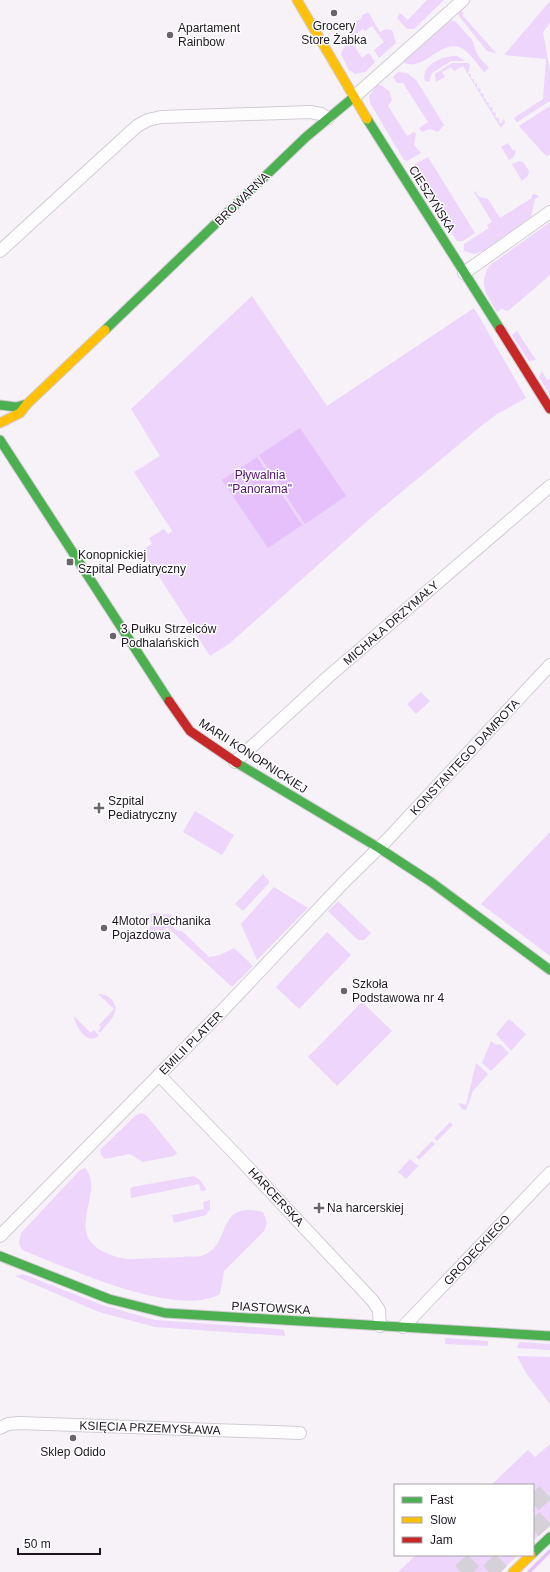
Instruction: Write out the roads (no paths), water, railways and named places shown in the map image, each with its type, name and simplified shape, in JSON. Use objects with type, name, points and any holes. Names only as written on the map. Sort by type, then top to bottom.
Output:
[{"type":"street","name":"CIESZYŃSKA","points":[[297,0],[354,98],[550,409]]},
{"type":"street","name":"BROWARNA","points":[[0,423],[20,413],[27,404],[328,118],[354,98],[463,0]]},
{"type":"street","points":[[0,251],[137,126],[148,120],[161,117],[310,112],[321,114],[328,118]]},
{"type":"street","points":[[464,273],[550,212]]},
{"type":"street","points":[[0,406],[16,407],[27,404]]},
{"type":"street","name":"MARII KONOPNICKIEJ","points":[[0,440],[183,722],[200,738],[235,762],[379,848],[460,902],[550,970]]},
{"type":"street","name":"MARII KONOPNICKIEJ","points":[[0,456],[26,481]]},
{"type":"street","name":"MICHAŁA DRZYMAŁY","points":[[235,762],[328,677],[550,486]]},
{"type":"street","name":"KONSTANTEGO DAMROTA","points":[[379,848],[550,665]]},
{"type":"street","name":"EMILII PLATER","points":[[0,1236],[159,1076],[379,848]]},
{"type":"street","name":"HARCERSKA","points":[[159,1076],[239,1158],[373,1301],[379,1310],[380,1326]]},
{"type":"street","name":"GRODECKIEGO","points":[[403,1327],[550,1173]]},
{"type":"street","name":"PIASTOWSKA","points":[[0,1256],[109,1299],[159,1312],[550,1336]]},
{"type":"street","name":"KSIĘCIA PRZEMYSŁAWA","points":[[0,1428],[8,1424],[19,1423],[300,1433]]},
{"type":"street","points":[[534,1552],[550,1537]]},
{"type":"street","points":[[513,1572],[530,1556]]},
{"type":"waterway","points":[[529,1572],[550,1551]]},
{"type":"tunnel","points":[[534,1503],[550,1488]]},
{"type":"tunnel","points":[[534,1529],[550,1514]]},
{"type":"tunnel","points":[[461,1572],[478,1556]]},
{"type":"tunnel","points":[[489,1572],[505,1556]]},
{"type":"place","name":"Grocery Store Żabka","points":[[334,13]]},
{"type":"place","name":"Apartament Rainbow","points":[[170,35]]},
{"type":"place","name":"Konopnickiej Szpital Pediatryczny","points":[[70,562]]},
{"type":"place","name":"3 Pułku Strzelców Podhalańskich","points":[[113,636]]},
{"type":"place","name":"Szpital Pediatryczny","points":[[99,808]]},
{"type":"place","name":"4Motor Mechanika Pojazdowa","points":[[104,928]]},
{"type":"place","name":"Szkoła Podstawowa nr 4","points":[[344,991]]},
{"type":"place","name":"Na harcerskiej","points":[[319,1208]]},
{"type":"place","name":"Sklep Odido","points":[[73,1438]]},
{"type":"park label","name":"Pływalnia \"Panorama\"","points":[[260,482]]}]
